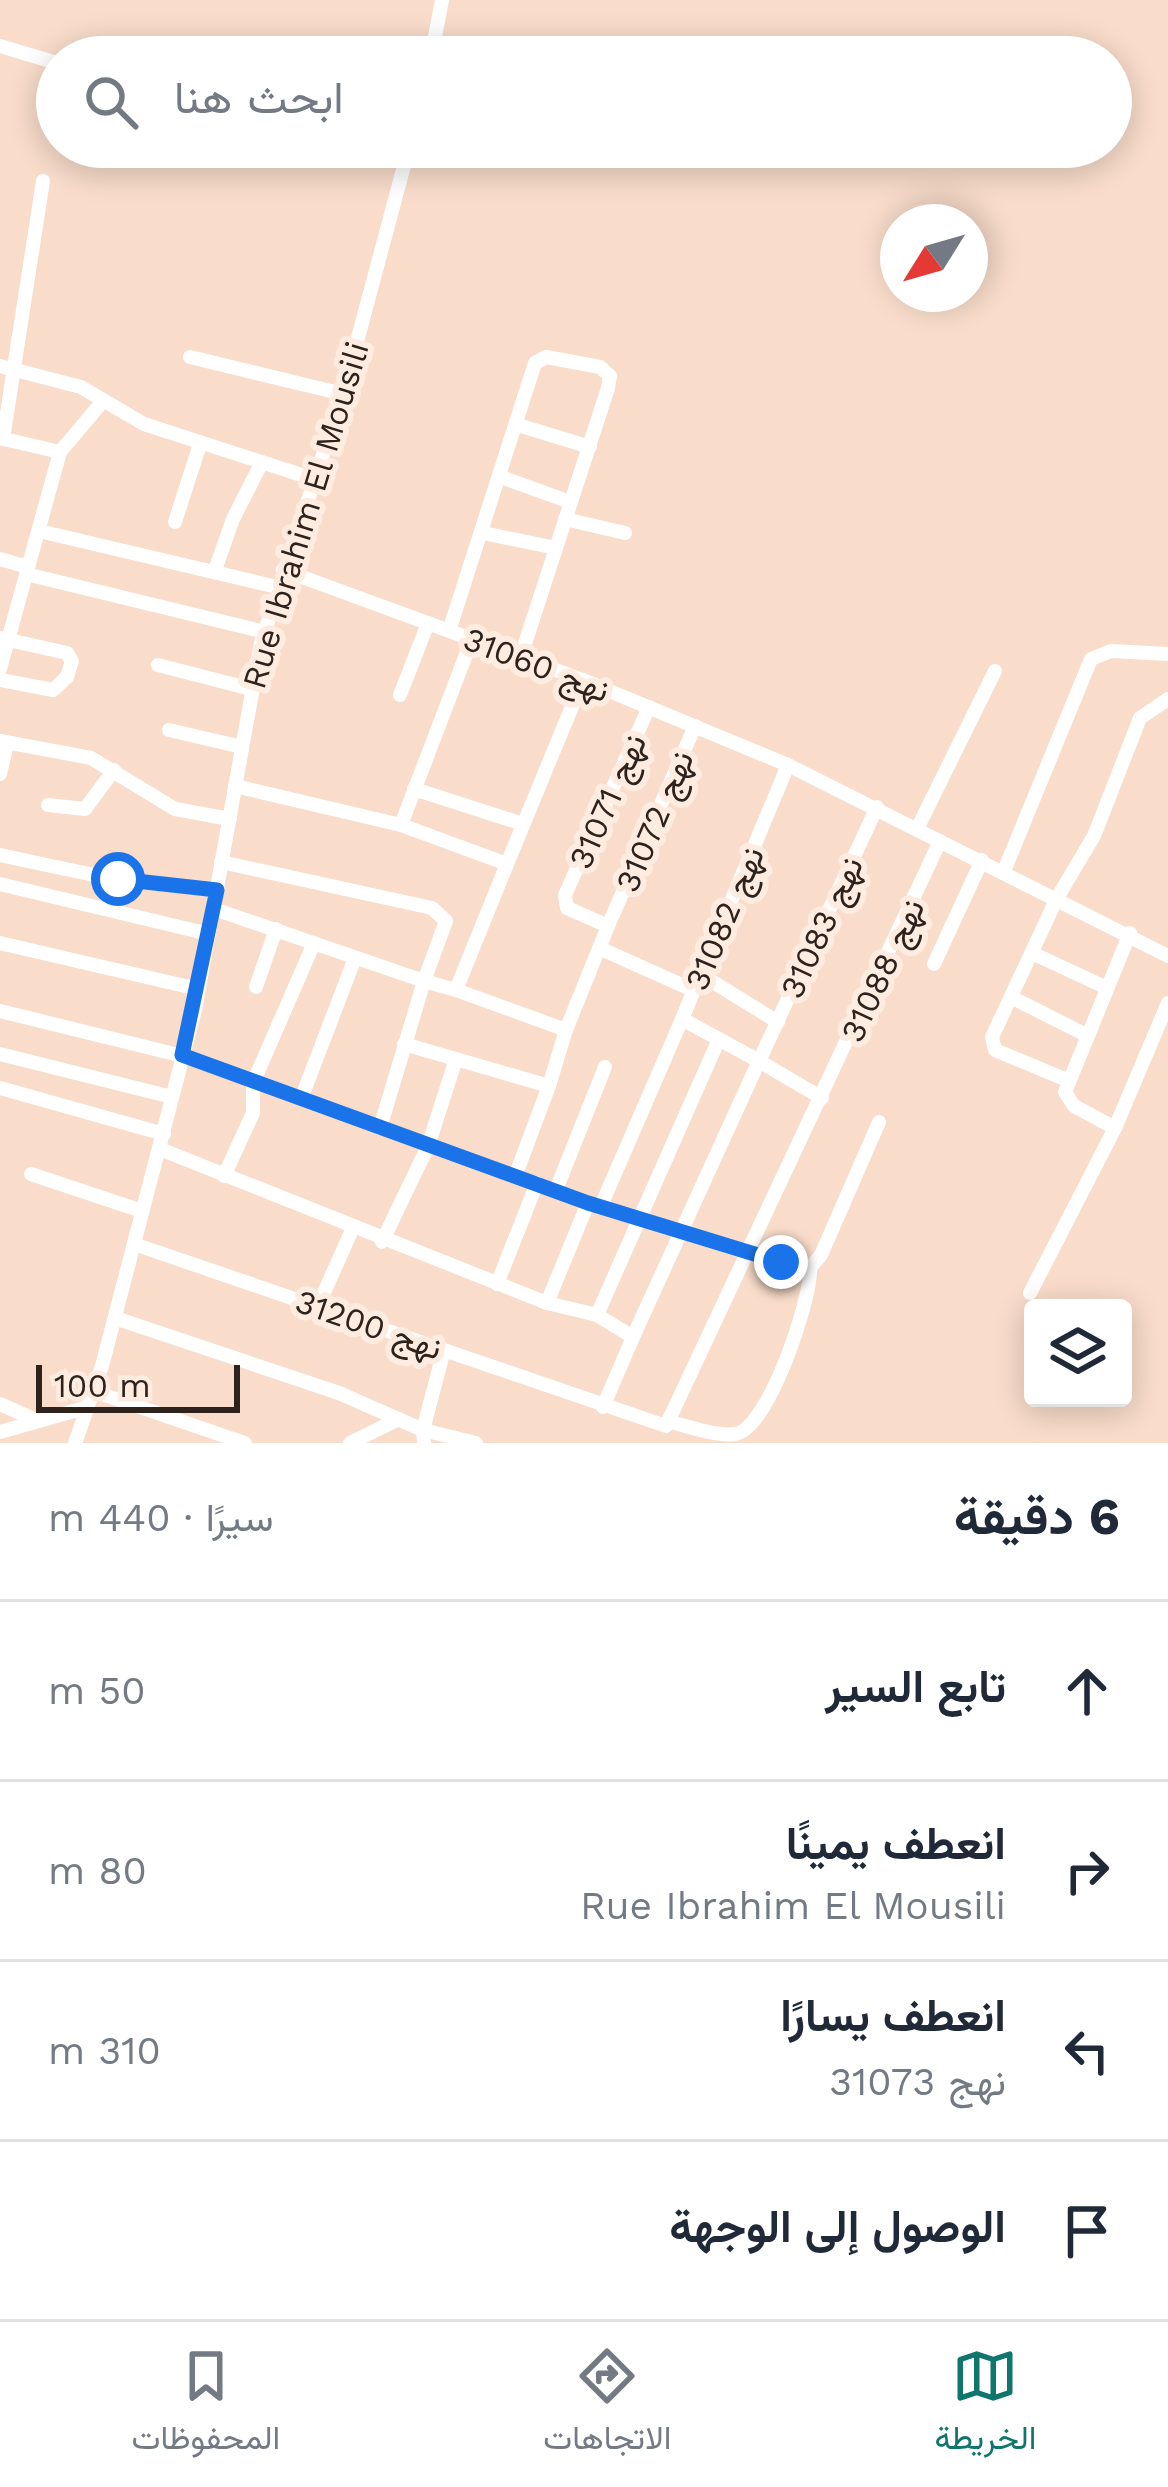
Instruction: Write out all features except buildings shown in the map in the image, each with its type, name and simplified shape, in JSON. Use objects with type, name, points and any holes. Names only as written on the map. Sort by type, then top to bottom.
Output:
[{"type":"street","points":[[435,36],[442,0]]},
{"type":"street","points":[[0,46],[36,57]]},
{"type":"street","name":"Rue Ibrahim El Mousili","points":[[75,1443],[115,1318],[198,989],[265,632],[343,394],[404,168]]},
{"type":"street","points":[[44,181],[8,368],[1,438],[60,452]]},
{"type":"street","points":[[190,357],[343,394]]},
{"type":"street","points":[[449,631],[540,359],[563,358],[600,367],[610,376],[521,656]]},
{"type":"street","points":[[8,368],[81,387],[144,424],[314,479]]},
{"type":"street","points":[[0,669],[4,639],[60,452],[103,400]]},
{"type":"street","points":[[518,425],[590,447]]},
{"type":"street","points":[[175,521],[200,444]]},
{"type":"street","points":[[215,569],[232,519],[262,463]]},
{"type":"street","points":[[501,477],[570,502]]},
{"type":"street","points":[[565,519],[625,533]]},
{"type":"street","points":[[39,531],[277,587]]},
{"type":"street","points":[[483,533],[556,548]]},
{"type":"street","points":[[0,559],[27,571],[265,632]]},
{"type":"street","name":"نهج 31060","points":[[283,570],[583,680],[788,765],[877,808]]},
{"type":"street","points":[[400,694],[428,623]]},
{"type":"street","points":[[0,680],[53,690],[71,665],[67,653],[4,639]]},
{"type":"street","points":[[401,825],[472,639]]},
{"type":"street","points":[[1004,871],[1091,659],[1111,651],[1168,653]]},
{"type":"street","points":[[158,664],[251,688]]},
{"type":"street","points":[[917,829],[995,670]]},
{"type":"street","points":[[456,990],[583,680]]},
{"type":"street","points":[[1067,1080],[992,1046],[1057,898],[1094,836],[1140,718],[1168,699]]},
{"type":"street","name":"نهج 31071","points":[[610,921],[566,908],[565,895],[650,707]]},
{"type":"street","name":"نهج 31072","points":[[516,1174],[598,948],[695,726]]},
{"type":"street","points":[[170,730],[242,747]]},
{"type":"street","points":[[0,774],[4,742],[91,758],[176,809],[230,819]]},
{"type":"street","name":"نهج 31082","points":[[788,765],[682,1019],[719,1039],[763,1054],[822,1098]]},
{"type":"street","points":[[48,805],[85,809],[114,770]]},
{"type":"street","points":[[235,786],[401,825],[507,864]]},
{"type":"street","points":[[414,789],[523,824]]},
{"type":"street","points":[[877,808],[1168,956]]},
{"type":"street","name":"نهج 31083","points":[[633,1336],[877,808]]},
{"type":"street","name":"نهج 31088","points":[[668,1424],[940,841]]},
{"type":"street","points":[[0,855],[108,878],[217,890]]},
{"type":"street","points":[[934,964],[982,860]]},
{"type":"street","points":[[221,862],[322,880],[442,913],[445,926],[380,1128]]},
{"type":"street","points":[[0,884],[209,934]]},
{"type":"street","points":[[214,909],[566,1030]]},
{"type":"street","points":[[256,987],[276,929]]},
{"type":"street","points":[[1115,1128],[1074,1106],[1065,1092],[1130,933]]},
{"type":"street","points":[[0,943],[198,989]]},
{"type":"street","points":[[224,1176],[254,1113],[253,1082],[314,943]]},
{"type":"street","points":[[598,948],[693,990]]},
{"type":"street","points":[[1034,953],[1107,988]]},
{"type":"street","points":[[302,1099],[355,958]]},
{"type":"street","points":[[700,974],[778,1022]]},
{"type":"street","points":[[1011,998],[1088,1036]]},
{"type":"street","points":[[1030,1293],[1115,1128],[1168,1004]]},
{"type":"street","points":[[0,1011],[182,1055],[636,1219],[810,1268]]},
{"type":"street","points":[[547,1303],[682,1019]]},
{"type":"street","points":[[597,1315],[719,1039]]},
{"type":"street","points":[[404,1044],[549,1086]]},
{"type":"street","points":[[0,1054],[172,1097]]},
{"type":"street","points":[[382,1242],[428,1146],[455,1059]]},
{"type":"street","points":[[556,1190],[605,1067]]},
{"type":"street","points":[[0,1088],[162,1142],[224,1176],[382,1242],[547,1303],[597,1315],[633,1336],[603,1407]]},
{"type":"street","name":"نهج 31200","points":[[134,1244],[603,1407],[734,1435],[755,1424],[790,1347],[811,1282],[810,1268],[826,1243],[879,1122]]},
{"type":"street","points":[[31,1174],[142,1211]]},
{"type":"street","points":[[497,1284],[537,1183]]},
{"type":"street","points":[[318,1306],[352,1230]]},
{"type":"street","points":[[115,1318],[338,1393],[399,1419],[424,1436],[476,1443]]},
{"type":"street","points":[[424,1436],[444,1350]]},
{"type":"street","points":[[93,1391],[245,1443]]},
{"type":"street","points":[[0,1404],[38,1421]]},
{"type":"street","points":[[0,1432],[88,1407]]},
{"type":"street","points":[[350,1443],[399,1419]]},
{"type":"route","points":[[118,879],[217,890],[182,1055],[588,1203],[781,1262]]}]
